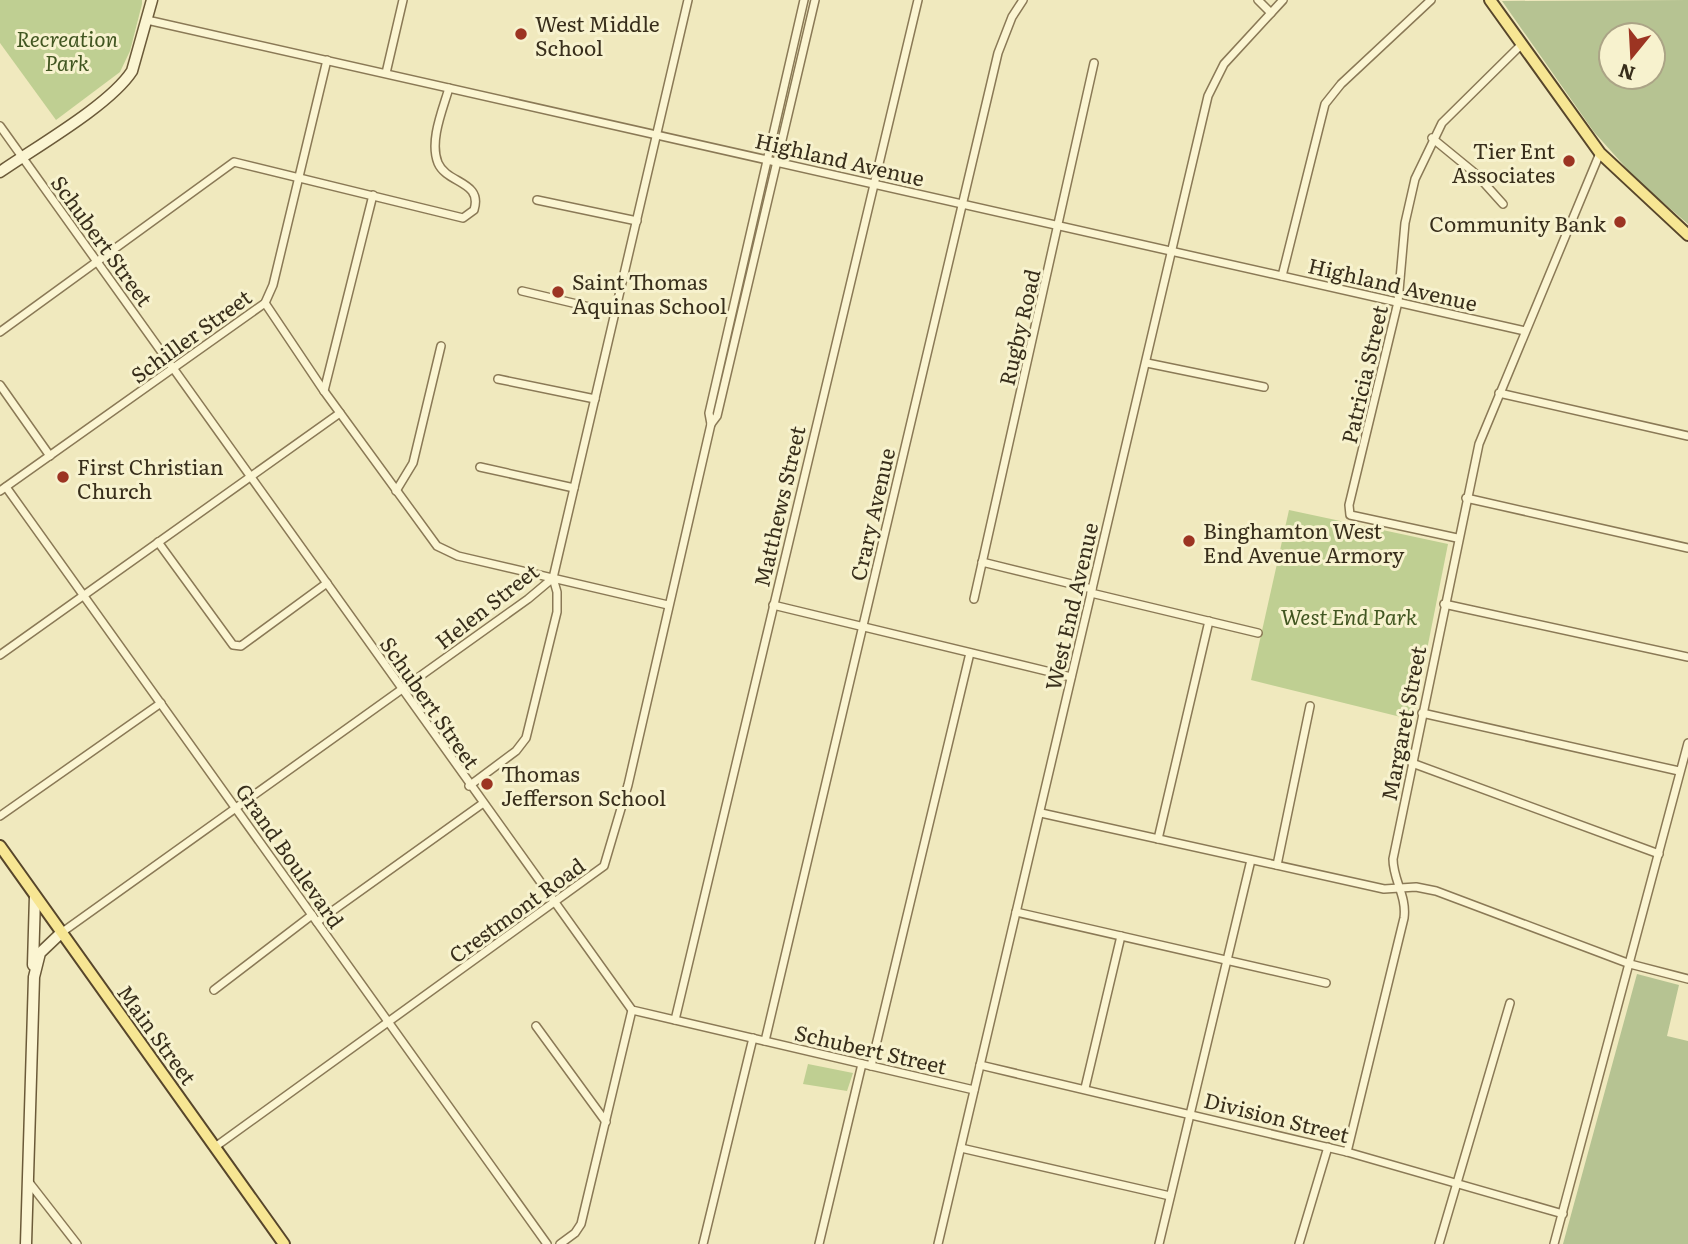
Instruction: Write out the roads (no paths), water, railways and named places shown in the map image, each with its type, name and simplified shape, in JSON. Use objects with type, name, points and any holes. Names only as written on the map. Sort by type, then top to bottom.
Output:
[{"type":"main road","points":[[1490,0],[1600,153],[1688,235]]},
{"type":"main road","name":"Main Street","points":[[0,846],[284,1244]]},
{"type":"street","points":[[0,172],[93,107],[127,79],[152,0]]},
{"type":"street","points":[[386,74],[403,0]]},
{"type":"street","name":"Helen Street","points":[[61,933],[401,690],[552,578],[688,0]]},
{"type":"street","name":"Crestmont Road","points":[[711,424],[709,413],[804,0]]},
{"type":"street","name":"Crestmont Road","points":[[215,1147],[555,903],[604,866],[608,860],[815,0]]},
{"type":"street","name":"Matthews Street","points":[[675,1020],[872,183],[918,0]]},
{"type":"street","name":"Crary Avenue","points":[[765,1041],[998,53],[1012,17],[1023,0]]},
{"type":"street","points":[[1258,0],[1271,13]]},
{"type":"street","name":"West End Avenue","points":[[941,1244],[974,1090],[1091,591],[1214,81],[1224,64],[1283,0]]},
{"type":"street","points":[[1282,276],[1325,104],[1341,83],[1431,0]]},
{"type":"street","name":"Highland Avenue","points":[[147,20],[1525,331]]},
{"type":"street","points":[[797,32],[807,33]]},
{"type":"street","name":"Patricia Street","points":[[1457,538],[1355,516],[1349,511],[1398,302],[1408,203],[1432,138],[1455,108],[1521,45]]},
{"type":"street","name":"Schiller Street","points":[[3,489],[265,303],[274,285],[327,60]]},
{"type":"street","name":"Rugby Road","points":[[974,599],[1094,63]]},
{"type":"street","points":[[0,332],[234,162],[463,218],[474,210],[477,201],[471,188],[452,177],[438,162],[436,139],[449,88]]},
{"type":"street","name":"Schubert Street","points":[[0,126],[469,786],[632,1010],[974,1090]]},
{"type":"street","points":[[1432,138],[1476,174],[1503,204]]},
{"type":"street","name":"Margaret Street","points":[[1347,1152],[1404,918],[1406,906],[1393,872],[1394,859],[1457,538],[1479,444],[1600,153]]},
{"type":"street","points":[[324,391],[373,195]]},
{"type":"street","points":[[537,200],[636,221]]},
{"type":"street","points":[[522,291],[615,313]]},
{"type":"street","points":[[265,303],[430,540],[444,550],[668,605]]},
{"type":"street","points":[[396,491],[412,463],[442,346]]},
{"type":"street","points":[[1147,363],[1264,387]]},
{"type":"street","points":[[498,379],[595,399]]},
{"type":"street","points":[[0,385],[50,456]]},
{"type":"street","points":[[1499,393],[1688,436]]},
{"type":"street","points":[[0,654],[340,413]]},
{"type":"street","points":[[480,467],[574,488]]},
{"type":"street","name":"Grand Boulevard","points":[[3,489],[237,807],[314,919],[548,1244]]},
{"type":"street","points":[[1466,498],[1688,548]]},
{"type":"street","points":[[158,542],[233,645],[241,646],[327,583]]},
{"type":"street","points":[[982,562],[1258,633]]},
{"type":"street","points":[[469,786],[516,751],[526,738],[557,612],[557,592],[552,578]]},
{"type":"street","points":[[1444,604],[1688,657]]},
{"type":"street","points":[[773,605],[1071,677]]},
{"type":"street","points":[[1158,839],[1209,621]]},
{"type":"street","points":[[819,1244],[867,1065],[970,653]]},
{"type":"street","points":[[0,816],[161,703]]},
{"type":"street","points":[[1277,865],[1310,706]]},
{"type":"street","points":[[1422,713],[1679,771]]},
{"type":"street","points":[[1554,1244],[1688,743]]},
{"type":"street","points":[[1412,763],[1659,855]]},
{"type":"street","points":[[214,990],[482,804]]},
{"type":"street","points":[[1041,813],[1384,889],[1436,891],[1630,964],[1688,979]]},
{"type":"street","points":[[1160,1244],[1251,860]]},
{"type":"street","points":[[26,1244],[35,896]]},
{"type":"street","points":[[1016,912],[1326,983]]},
{"type":"street","points":[[34,977],[40,953],[61,933]]},
{"type":"street","points":[[1085,1088],[1121,936]]},
{"type":"street","points":[[1439,1244],[1510,1003]]},
{"type":"street","points":[[560,1244],[575,1233],[581,1224],[632,1010]]},
{"type":"street","points":[[536,1026],[606,1122]]},
{"type":"street","points":[[703,1244],[753,1038]]},
{"type":"street","name":"Division Street","points":[[980,1065],[1328,1147],[1563,1214]]},
{"type":"street","points":[[1300,1244],[1328,1147]]},
{"type":"street","points":[[961,1148],[1170,1196]]},
{"type":"street","points":[[28,1181],[77,1244]]},
{"type":"place","name":"West Middle School","points":[[521,34]]},
{"type":"place","name":"Tier Ent Associates","points":[[1569,161]]},
{"type":"place","name":"Community Bank","points":[[1620,222]]},
{"type":"place","name":"Saint Thomas Aquinas School","points":[[558,292]]},
{"type":"place","name":"First Christian Church","points":[[63,477]]},
{"type":"place","name":"Binghamton West End Avenue Armory","points":[[1189,541]]},
{"type":"place","name":"Thomas Jefferson School","points":[[487,784]]},
{"type":"park label","name":"Recreation Park","points":[[67,49]]},
{"type":"park label","name":"West End Park","points":[[1349,615]]}]
